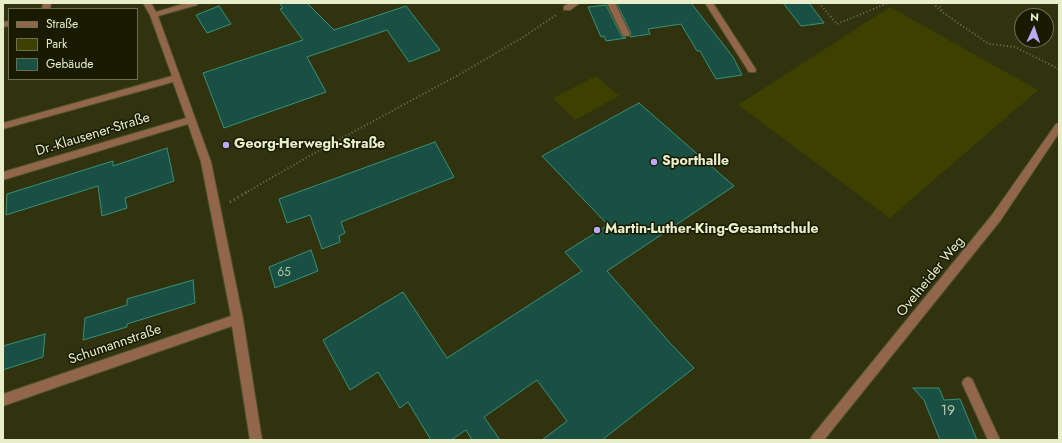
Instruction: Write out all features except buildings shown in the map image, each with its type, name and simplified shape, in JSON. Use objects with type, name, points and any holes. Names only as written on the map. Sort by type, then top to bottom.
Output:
[{"type":"street","points":[[146,3],[154,15],[206,162],[237,319],[256,440]]},
{"type":"street","points":[[154,15],[194,3]]},
{"type":"street","points":[[567,8],[576,3]]},
{"type":"street","points":[[611,3],[626,34]]},
{"type":"street","points":[[709,3],[752,70]]},
{"type":"street","points":[[3,126],[176,78]]},
{"type":"street","name":"Dr.-Klausener-Straße","points":[[3,176],[192,120]]},
{"type":"street","name":"Ovelheider Weg","points":[[816,440],[996,218],[1059,126]]},
{"type":"street","name":"Schumannstraße","points":[[3,400],[237,319]]},
{"type":"street","points":[[968,383],[994,440]]},
{"type":"path","points":[[819,3],[837,24],[888,3]]},
{"type":"path","points":[[933,3],[942,12],[989,44],[1015,47],[1059,69]]},
{"type":"path","points":[[940,3],[942,12]]},
{"type":"path","points":[[216,210],[320,150],[468,70],[525,36],[567,8]]},
{"type":"green space","points":[[890,7],[1038,90],[890,218],[738,105]]},
{"type":"green space","points":[[596,76],[619,96],[575,120],[553,98]]},
{"type":"place","name":"Georg-Herwegh-Straße","points":[[226,145]]},
{"type":"place","name":"Sporthalle","points":[[654,162]]},
{"type":"place","name":"Martin-Luther-King-Gesamtschule","points":[[597,230]]}]
